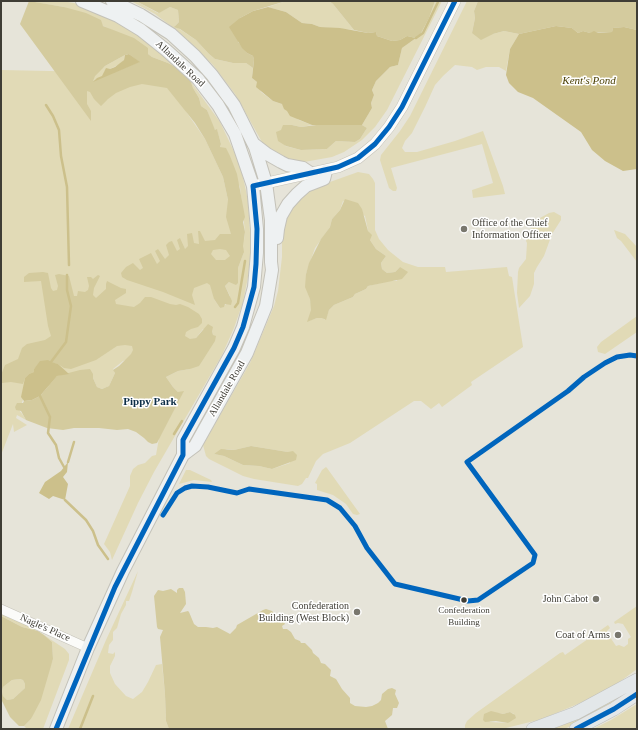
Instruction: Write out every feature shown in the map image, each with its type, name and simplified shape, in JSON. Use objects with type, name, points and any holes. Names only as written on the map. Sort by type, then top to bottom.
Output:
[{"type":"main road","name":"Allandale Road","points":[[82,1],[118,16],[141,30],[198,79],[218,105],[234,134],[253,186],[257,242],[255,274],[244,327],[183,440],[183,455]]},
{"type":"main road","name":"Allandale Road","points":[[56,729],[88,648],[123,570],[183,455],[195,446],[247,353],[266,306],[272,270],[271,220],[266,183],[254,144],[244,123],[225,91],[195,56],[171,34],[135,11],[112,1]]},
{"type":"main road","points":[[254,144],[281,162],[287,165],[303,168],[312,174]]},
{"type":"main road","points":[[272,270],[276,265],[278,229],[281,216],[292,198],[311,183],[324,179],[326,171]]},
{"type":"main road","points":[[533,729],[576,713],[637,680]]},
{"type":"main road","points":[[576,729],[614,709],[637,694]]},
{"type":"street","points":[[253,186],[326,171],[345,165],[358,158],[375,144],[389,127],[402,107],[455,1]]},
{"type":"street","name":"Nagle's Place","points":[[1,609],[88,648]]},
{"type":"shaded area","points":[[27,1],[61,1],[74,3],[94,10],[119,22],[138,35],[179,69],[152,57],[114,31],[64,7]]},
{"type":"shaded area","points":[[29,1],[64,7],[86,13],[101,20],[103,26],[134,38],[148,48],[148,54],[179,69],[191,82],[199,98],[201,106],[207,110],[215,130],[217,129],[221,144],[220,147],[226,148],[230,156],[237,174],[245,217],[243,222],[245,232],[243,246],[244,252],[238,268],[238,283],[236,285],[229,282],[225,286],[232,301],[231,305],[225,304],[224,307],[220,308],[214,299],[210,285],[207,283],[194,288],[192,295],[195,305],[127,280],[122,277],[121,273],[126,267],[133,263],[140,270],[143,268],[139,259],[151,253],[157,264],[160,261],[155,251],[158,249],[165,259],[169,255],[166,245],[169,242],[172,241],[177,251],[180,249],[177,240],[180,238],[185,249],[188,246],[187,234],[192,233],[194,243],[199,244],[198,231],[200,231],[205,241],[215,240],[220,234],[231,234],[226,217],[228,200],[223,177],[205,139],[195,123],[167,88],[142,84],[116,93],[101,106],[90,92],[87,91],[87,104],[91,111],[91,121],[20,24]],"holes":[[[129,54],[139,62],[93,81],[95,76],[105,66]],[[213,250],[226,250],[230,256],[225,260],[216,260],[211,254]]]},
{"type":"shaded area","points":[[131,1],[136,1],[158,13],[170,7],[178,10],[179,22],[175,26],[196,40],[215,59],[233,63],[246,63],[253,68],[252,78],[257,82],[261,92],[273,101],[282,104],[299,120],[312,125],[301,127],[292,125],[285,146],[301,150],[327,149],[336,141],[355,142],[360,139],[367,128],[362,125],[372,108],[371,103],[374,95],[372,90],[376,81],[390,67],[398,65],[402,48],[420,35],[429,18],[435,1],[442,1],[387,110],[375,127],[362,140],[344,152],[332,157],[304,162],[288,160],[268,148],[262,142],[235,94],[213,65],[179,32],[155,14]]},
{"type":"shaded area","points":[[136,1],[286,1],[253,11],[240,18],[238,42],[247,53],[253,56],[253,68],[246,63],[233,63],[215,59],[196,40],[180,29],[174,27],[179,22],[178,10],[170,7],[159,13]]},
{"type":"shaded area","points":[[286,1],[329,1],[354,30],[320,27],[302,23],[286,12],[268,7]]},
{"type":"shaded area","points":[[329,1],[435,1],[429,18],[420,35],[416,38],[407,36],[400,40],[392,41],[377,36],[376,32],[368,33],[354,30]]},
{"type":"shaded area","points":[[467,1],[478,1],[474,11],[475,18],[472,33],[493,34],[504,31],[519,34],[510,49],[506,71],[499,67],[486,67],[477,70],[472,67],[455,65],[435,85],[412,133],[405,141],[402,148],[405,152],[417,152],[483,131],[505,194],[473,198],[472,190],[493,183],[482,144],[391,168],[397,188],[396,191],[393,191],[389,188],[380,160],[381,155],[410,116]]},
{"type":"shaded area","points":[[478,1],[637,1],[637,30],[624,27],[613,28],[612,32],[590,33],[583,31],[578,33],[572,28],[556,26],[519,34],[504,31],[493,34],[481,40],[472,33],[475,18],[474,11]]},
{"type":"shaded area","points":[[125,55],[124,60],[120,64],[104,72],[170,74],[187,113],[205,139],[223,177],[228,200],[244,240],[245,232],[240,187],[220,147],[221,144],[217,130],[213,127],[207,110],[201,106],[199,98],[191,82],[220,122],[240,164],[248,200],[251,249],[248,277],[243,302],[234,328],[222,355],[154,472],[112,560],[110,552],[104,544],[130,486],[130,476],[133,469],[138,465],[145,463],[152,456],[156,455],[159,438],[183,392],[178,392],[166,377],[178,371],[190,369],[213,335],[212,331],[203,329],[196,338],[123,361],[113,369],[115,373],[109,386],[102,389],[97,387],[93,374],[26,392],[19,410],[26,420],[17,415],[16,418],[27,425],[14,432],[13,424],[1,455],[1,70],[98,72],[105,66]],"holes":[[[244,252],[238,268],[238,283],[229,282],[225,286],[230,296],[228,303],[220,308],[214,299]]]},
{"type":"shaded area","points":[[324,124],[362,125],[367,128],[360,139],[355,142],[336,141],[327,149],[301,150],[286,146],[278,141],[276,132],[281,130],[283,125],[301,127]]},
{"type":"shaded area","points":[[358,172],[369,174],[375,183],[375,230],[379,239],[388,250],[403,262],[418,267],[445,267],[446,272],[507,267],[509,276],[512,277],[523,347],[471,382],[472,385],[442,407],[439,403],[431,409],[421,401],[414,401],[350,443],[323,454],[316,461],[308,478],[306,478],[302,484],[298,486],[243,476],[209,459],[206,456],[203,445],[250,363],[274,306],[278,291],[282,257],[282,229],[289,210],[303,194],[316,187]],"holes":[[[343,201],[365,216],[370,240],[376,249],[386,256],[381,263],[382,269],[387,273],[395,272],[400,267],[397,281],[388,281],[368,286],[366,289],[355,294],[353,297],[334,305],[329,310],[325,320],[323,318],[317,318],[308,321],[312,310],[306,274],[315,248],[330,227],[332,219],[340,210]],[[251,446],[288,452],[290,463],[272,469],[243,465],[224,456],[214,454],[227,449],[234,450]]]},
{"type":"shaded area","points":[[345,199],[358,203],[362,209],[368,231],[372,235],[370,240],[376,249],[386,256],[381,263],[382,269],[387,273],[395,272],[400,267],[408,272],[402,279],[368,286],[366,289],[355,294],[353,297],[334,305],[329,310],[326,320],[317,318],[307,322],[311,310],[310,299],[305,287],[309,263],[321,239],[330,227],[332,219],[340,210]]},
{"type":"shaded area","points":[[554,212],[561,216],[561,220],[552,234],[544,256],[534,273],[534,284],[530,296],[519,308],[517,293],[518,272],[519,268],[526,259],[526,241],[533,224],[540,218]]},
{"type":"shaded area","points":[[614,230],[625,234],[637,247],[637,262],[617,238]]},
{"type":"shaded area","points":[[29,273],[48,273],[53,291],[57,290],[58,286],[55,275],[59,274],[69,276],[74,296],[77,296],[78,291],[85,292],[88,290],[89,286],[87,277],[91,277],[93,279],[98,275],[100,276],[94,288],[93,295],[96,298],[106,289],[107,281],[126,289],[126,293],[115,300],[116,304],[134,307],[145,297],[151,297],[170,304],[180,304],[188,307],[199,314],[202,319],[202,323],[198,327],[186,332],[185,336],[190,339],[196,338],[208,324],[213,327],[213,335],[216,336],[215,341],[199,366],[178,371],[166,377],[178,392],[184,391],[157,443],[152,444],[136,432],[128,429],[117,430],[74,428],[63,430],[47,428],[26,420],[21,411],[16,410],[15,407],[17,403],[23,403],[24,401],[32,400],[40,396],[57,376],[80,370],[90,369],[97,387],[102,389],[109,386],[115,373],[113,370],[131,354],[133,350],[132,346],[117,346],[96,360],[71,369],[64,368],[58,364],[41,361],[34,369],[34,372],[25,378],[23,384],[11,382],[2,383],[1,375],[5,365],[18,359],[22,348],[27,344],[45,340],[51,336],[41,281],[24,282],[24,277]]},
{"type":"shaded area","points":[[637,316],[637,332],[605,354],[598,352],[597,347],[601,342]]},
{"type":"shaded area","points":[[251,446],[288,452],[293,451],[297,455],[296,460],[272,469],[243,465],[224,456],[214,454],[221,449],[234,450]]},
{"type":"shaded area","points":[[326,467],[360,514],[353,514],[346,504],[333,495],[317,490],[317,484],[315,483],[322,470]]},
{"type":"shaded area","points":[[186,470],[190,470],[211,480],[212,482],[194,480],[179,484]]},
{"type":"shaded area","points":[[138,571],[129,601],[126,601],[126,605],[121,614],[117,628],[113,632],[113,640],[109,645],[108,653],[113,654],[115,652],[115,656],[110,666],[110,673],[115,684],[126,696],[133,699],[142,692],[156,665],[162,664],[166,721],[169,729],[68,729],[106,640]]},
{"type":"shaded area","points":[[179,588],[183,588],[185,592],[186,604],[180,613],[188,611],[194,624],[198,627],[217,627],[230,634],[237,625],[263,610],[266,609],[272,611],[278,618],[283,620],[285,624],[282,626],[283,629],[287,629],[291,632],[295,639],[301,643],[305,643],[319,658],[321,663],[325,664],[331,670],[330,676],[336,679],[350,698],[350,703],[355,706],[372,706],[381,700],[382,694],[388,689],[392,688],[396,690],[395,694],[399,703],[397,708],[393,708],[392,715],[385,721],[388,729],[169,729],[166,721],[160,637],[163,630],[158,629],[157,627],[154,596],[158,590],[163,591],[171,589],[177,593]]},
{"type":"shaded area","points":[[637,606],[637,669],[614,686],[587,700],[542,719],[502,729],[465,729],[467,721],[476,713],[560,653],[563,652],[565,655],[608,625],[610,628],[607,631],[608,634],[616,646],[619,645],[624,647],[628,644],[628,639],[631,637],[623,624],[615,624],[614,622]],"holes":[[[510,712],[514,714],[508,723],[489,722],[498,713],[503,714]]]},
{"type":"shaded area","points":[[1,614],[38,631],[22,627],[1,616]]},
{"type":"shaded area","points":[[1,616],[22,627],[38,631],[44,635],[52,642],[53,659],[41,700],[31,719],[24,726],[19,726],[10,717],[1,699]],"holes":[[[12,680],[23,680],[25,688],[13,699],[7,700],[3,696],[3,687]]]},
{"type":"shaded area","points":[[44,635],[65,649],[69,654],[69,660],[43,729],[27,729],[24,726],[31,719],[53,659],[52,642]]},
{"type":"shaded area","points":[[12,680],[23,680],[25,688],[13,699],[7,700],[3,696],[3,687]]},
{"type":"shaded area","points":[[637,683],[637,689],[581,722],[564,729],[547,729]]},
{"type":"shaded area","points":[[637,704],[637,729],[593,729],[611,720]]},
{"type":"shaded area","points":[[491,711],[503,714],[510,712],[515,715],[516,718],[508,723],[496,721],[485,722],[483,720],[484,714]]},
{"type":"water","points":[[268,7],[286,12],[302,23],[320,27],[340,28],[368,33],[376,32],[377,36],[392,41],[400,40],[407,36],[416,38],[402,48],[398,65],[390,67],[376,81],[372,90],[374,95],[371,103],[372,108],[362,125],[312,125],[290,116],[282,104],[273,101],[256,87],[257,82],[252,78],[253,56],[242,48],[229,27],[240,18],[253,11]]},
{"type":"water","name":"Kent's Pond","points":[[556,26],[572,28],[578,33],[583,31],[590,33],[594,31],[598,33],[612,32],[613,28],[624,27],[637,30],[637,169],[623,171],[605,161],[592,150],[581,132],[533,98],[518,92],[509,83],[506,75],[510,49],[519,34]]},
{"type":"water","points":[[129,54],[140,62],[93,82],[102,76],[106,68],[110,69],[115,67],[124,60],[125,55]]},
{"type":"water","points":[[48,360],[58,364],[69,374],[57,376],[40,396],[32,400],[24,401],[21,397],[25,378],[34,372],[34,369],[40,361]]},
{"type":"water","points":[[68,462],[67,472],[63,477],[68,484],[65,500],[53,496],[49,499],[39,493],[45,482],[61,471]]},
{"type":"waterway","points":[[416,38],[423,33],[438,2]]},
{"type":"waterway","points":[[46,105],[59,130],[61,156],[67,187],[69,265]]},
{"type":"waterway","points":[[235,307],[238,303],[245,261]]},
{"type":"waterway","points":[[51,362],[66,342],[71,306],[67,290],[67,275]]},
{"type":"waterway","points":[[40,396],[50,417],[48,433],[56,445],[59,458],[64,467]]},
{"type":"waterway","points":[[174,434],[182,421]]},
{"type":"waterway","points":[[68,462],[74,442]]},
{"type":"waterway","points":[[65,500],[86,520],[93,531],[98,545],[108,559]]},
{"type":"waterway","points":[[80,729],[93,696]]},
{"type":"transit line","points":[[56,729],[115,587],[183,455],[183,440],[234,348],[243,327],[254,287],[256,264],[257,229],[253,186],[338,167],[358,158],[375,144],[389,127],[402,107],[455,1]]},
{"type":"transit line","points":[[163,515],[177,493],[192,486],[208,487],[237,493],[249,489],[327,500],[340,508],[355,526],[367,548],[395,584],[468,601],[478,600],[533,563],[535,555],[467,462],[605,363],[617,357],[630,355],[637,356]]},
{"type":"transit line","points":[[576,729],[614,709],[637,694]]},
{"type":"place","name":"Office of the Chief Information Officer","points":[[464,229]]},
{"type":"place","name":"John Cabot","points":[[596,599]]},
{"type":"place","name":"Confederation Building","points":[[464,600]]},
{"type":"place","name":"Confederation Building (West Block)","points":[[357,612]]},
{"type":"place","name":"Coat of Arms","points":[[618,635]]},
{"type":"district","name":"Pippy Park","points":[[150,402]]}]
